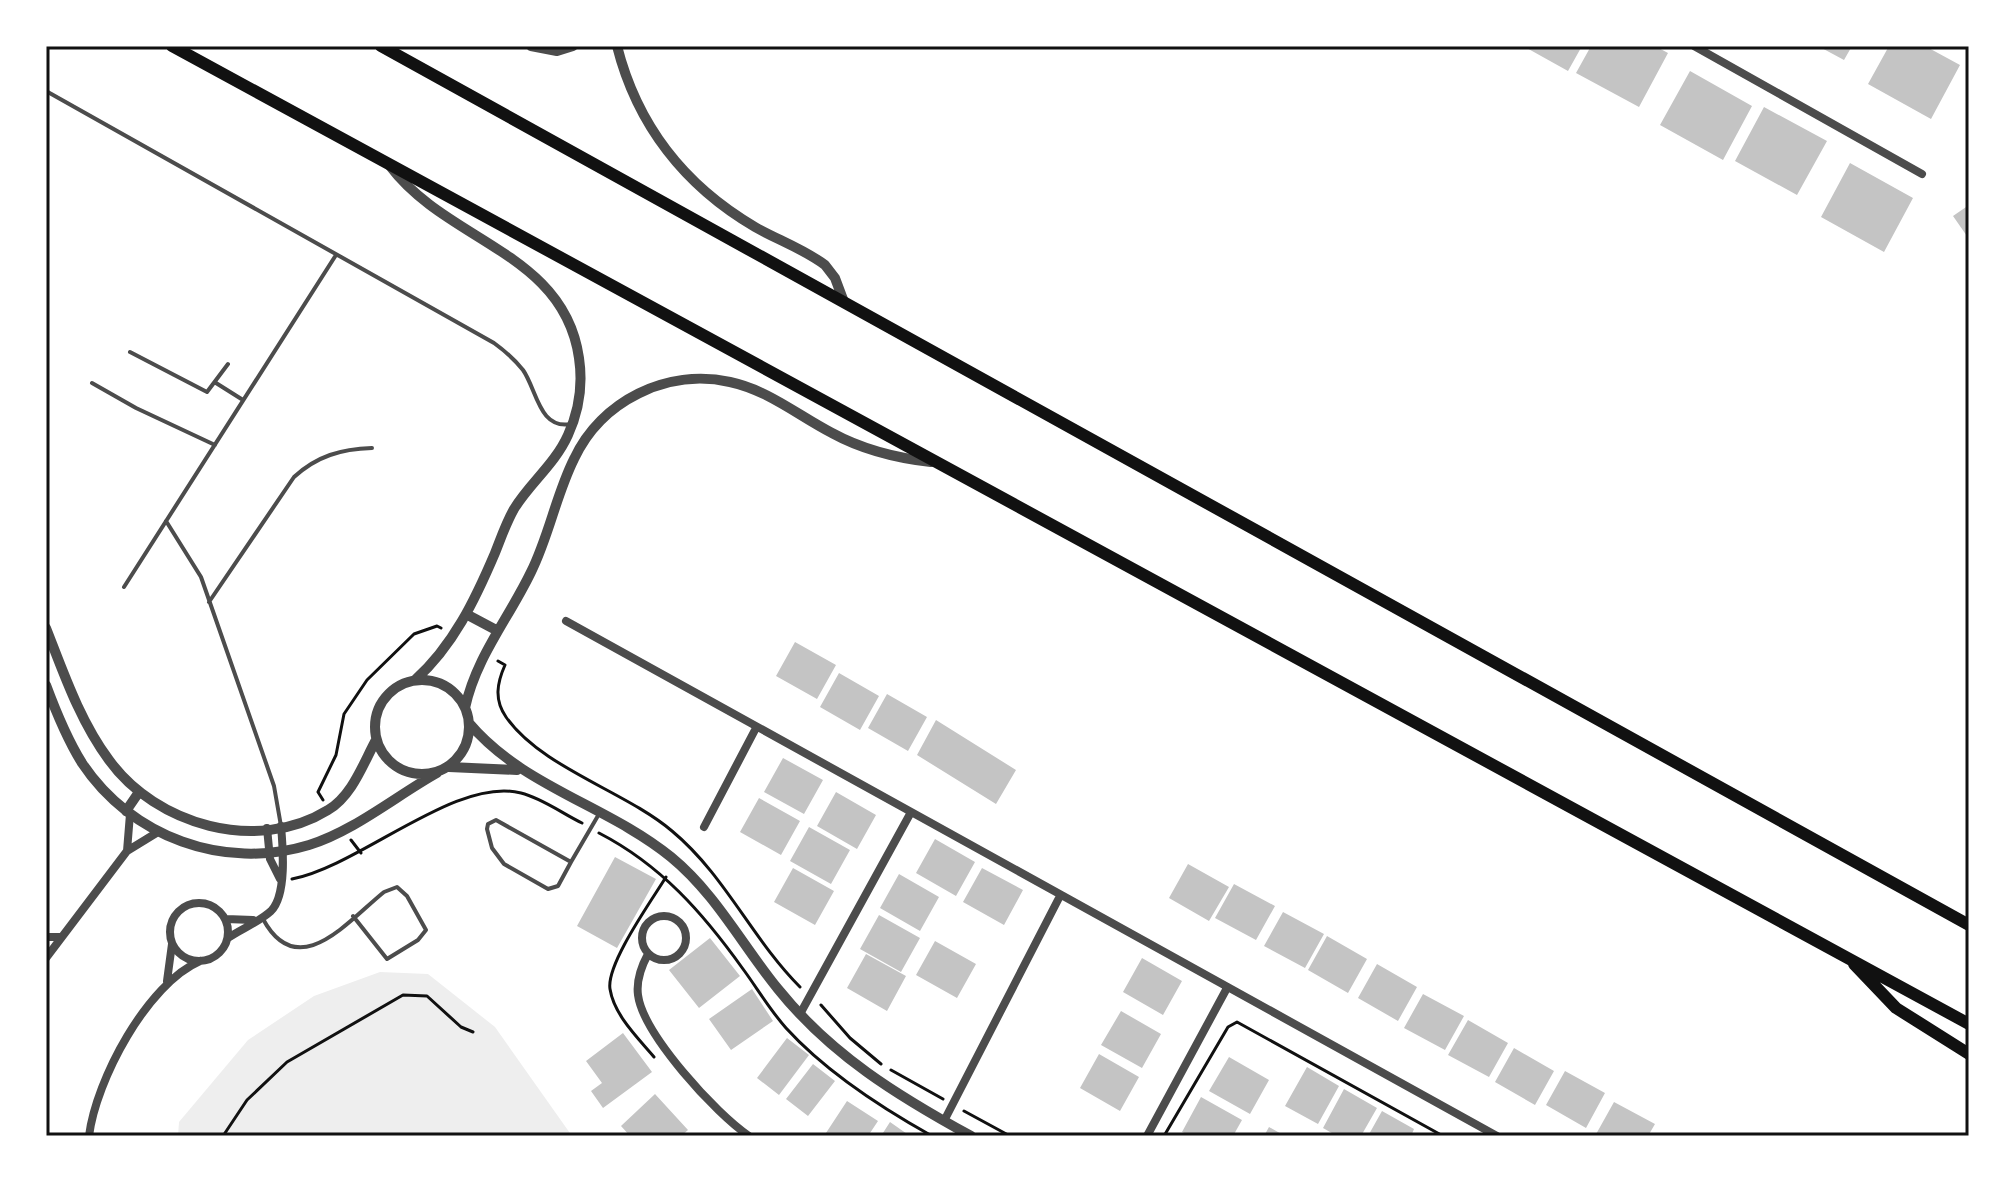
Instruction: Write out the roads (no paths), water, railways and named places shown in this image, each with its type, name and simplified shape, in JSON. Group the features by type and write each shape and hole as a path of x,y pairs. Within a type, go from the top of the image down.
{"main road":[{"path":"172,46 931,462 1969,1024"},
{"path":"381,46 1969,925"},
{"path":"1928,902 1969,914"},
{"path":"1849,958 1896,1008 1969,1054"}],"street":[{"path":"531,46 545,51 573,46"},
{"path":"617,46 641,109 677,165 731,212 825,265 835,278 844,302"},
{"path":"1694,46 1922,174"},
{"path":"389,165 426,205 524,264 555,296 569,322 578,350 580,394 573,423 560,450 514,509 454,635 415,680"},
{"path":"465,708 485,653 531,572 582,443 617,406 657,385 699,378 741,385 850,442 890,455 931,462"},
{"path":"466,614 498,631"},
{"path":"566,621 1497,1136"},
{"path":"46,628 88,729 111,763 139,792 168,812 202,824 237,830 267,828 330,810 356,780 376,740"},
{"path":"46,685 83,764 128,813 158,832 190,846 217,851 269,852 327,838 449,767 465,748 469,723 465,708 445,685 415,680 399,685 378,708 374,724 376,740 381,752 399,770 424,775 437,773"},
{"path":"469,723 492,749 519,770 653,844 696,881 800,1014 857,1067 971,1136"},
{"path":"704,827 756,728"},
{"path":"449,767 519,770"},
{"path":"127,851 128,813 139,792"},
{"path":"800,1014 910,814"},
{"path":"89,1136 99,1093 115,1059 167,982 200,961 218,954 228,938 260,918 277,902 283,851 281,826"},
{"path":"267,828 269,852 280,879"},
{"path":"46,958 127,851 158,832"},
{"path":"944,1121 1060,896"},
{"path":"167,982 172,944 170,928 183,907 207,903 226,919 260,918"},
{"path":"663,917 677,921 685,939 680,952 668,960 648,954 642,941 645,927 663,917"},
{"path":"226,919 228,938"},
{"path":"46,937 60,937"},
{"path":"172,944 187,958 200,961"},
{"path":"648,954 642,966 638,994 649,1022 698,1090 749,1136"},
{"path":"1147,1136 1227,988"}],"lane":[{"path":"46,91 494,343 523,371 546,417 558,425 573,423"},
{"path":"124,587 336,254"},
{"path":"130,352 201,391 211,390 228,364"},
{"path":"92,383 136,408 215,445"},
{"path":"216,383 243,400"},
{"path":"209,602 294,477 312,462 333,452 372,448"},
{"path":"166,521 194,562 276,792 281,826"},
{"path":"571,862 500,822 488,824 488,838 497,857 548,889 558,886 600,812"},
{"path":"260,918 279,942 302,949 317,945 353,916 384,892 397,887 407,896 426,930 418,940 387,959 353,916"}]}
